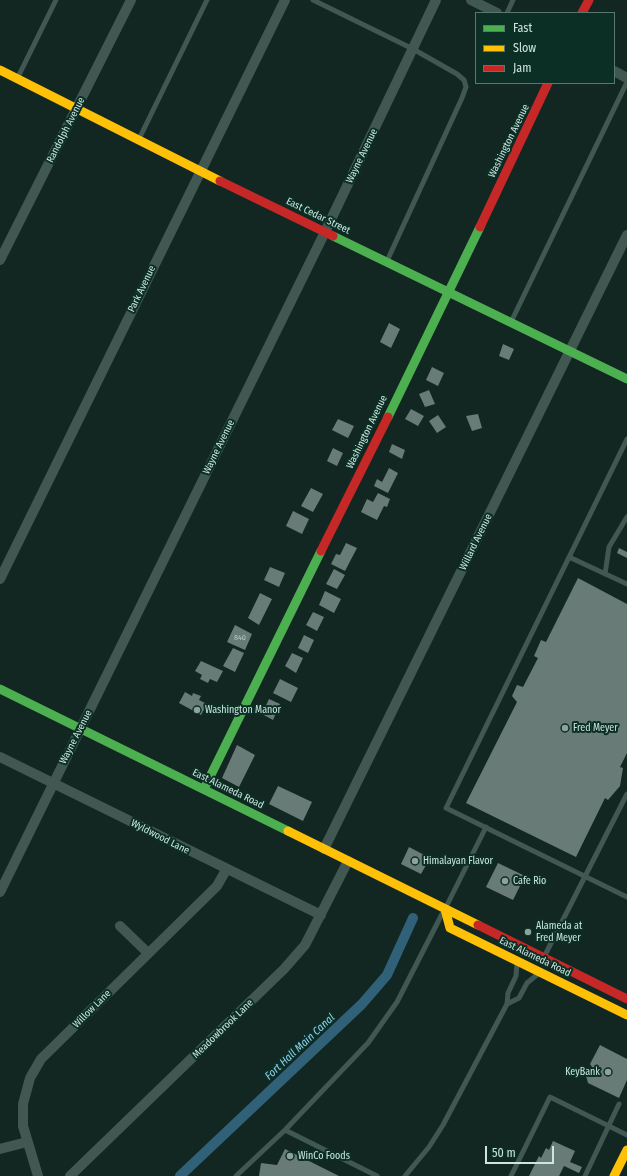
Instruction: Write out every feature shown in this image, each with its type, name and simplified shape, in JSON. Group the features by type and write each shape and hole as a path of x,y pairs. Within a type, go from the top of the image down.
{"street":[{"name":"Randolph Avenue","path":"0,260 131,0"},
{"name":"Park Avenue","path":"0,579 285,0"},
{"name":"Wayne Avenue","path":"0,892 325,232 436,0"},
{"path":"471,0 495,12"},
{"path":"583,12 589,0"},
{"name":"East Cedar Street","path":"0,70 76,109 140,139 200,171 627,379"},
{"path":"615,72 627,78"},
{"name":"Washington Avenue","path":"204,789 449,292 548,84"},
{"name":"Willard Avenue","path":"324,849 627,235"},
{"name":"East Alameda Road","path":"0,689 627,998"},
{"name":"Wyldwood Lane","path":"0,757 226,870 321,915"},
{"name":"Meadowbrook Lane","path":"70,1176 284,969 305,945 348,861"},
{"name":"Willow Lane","path":"38,1176 23,1126 23,1104 30,1078 41,1059 217,886 226,870"},
{"name":"East Alameda Road","path":"445,909 450,928 627,1015"},
{"path":"120,926 148,953"},
{"path":"0,1149 27,1142"},
{"path":"614,1176 627,1150"}],"lane":[{"path":"17,78 56,0"},
{"path":"140,139 207,0"},
{"path":"313,0 413,49 457,74 464,80 466,87 387,262"},
{"path":"507,12 513,0"},
{"path":"511,322 627,82"},
{"path":"627,439 446,808 627,897"},
{"path":"605,574 609,547 627,517"},
{"path":"569,557 627,584"},
{"path":"544,958 627,794"},
{"path":"236,1176 285,1130 368,1043 397,1002 486,828"},
{"path":"406,1175 429,1147 443,1125 507,1004 508,993 516,976 518,961"},
{"path":"507,1004 519,998 527,983 540,972"},
{"path":"511,1176 550,1097 627,1136"},
{"path":"585,1176 619,1104"},
{"path":"285,1130 377,1176"}],"building":[{"path":"389,323 400,329 391,348 380,342"},
{"path":"503,344 514,349 509,360 499,356"},
{"path":"432,367 444,373 438,386 426,380"},
{"path":"429,390 435,404 425,407 419,394"},
{"path":"411,409 424,416 418,426 405,419"},
{"path":"478,414 482,428 472,431 466,416"},
{"path":"438,415 446,427 437,433 429,421"},
{"path":"338,419 354,426 348,438 332,430"},
{"path":"392,444 405,450 402,459 389,452"},
{"path":"333,448 343,453 337,466 327,461"},
{"path":"389,468 398,473 388,493 374,486 377,479 382,482"},
{"path":"311,488 323,494 313,512 301,506"},
{"path":"378,493 390,499 387,507 384,506 377,520 361,512 367,499 373,502"},
{"path":"293,511 309,519 302,534 286,526"},
{"path":"346,543 357,548 345,571 331,564 336,554 340,555"},
{"path":"619,548 627,552 627,558 617,553"},
{"path":"270,567 285,573 279,587 264,580"},
{"path":"334,569 345,575 337,589 326,584"},
{"name":"Fred Meyer","path":"578,578 627,604 627,753 620,767 623,768 620,786 608,800 605,798 576,857 466,803 517,702 512,696 517,685 523,687 538,658 534,656 541,640 546,642"},
{"path":"325,591 341,599 334,613 319,605"},
{"path":"260,593 272,599 259,625 248,618"},
{"path":"313,612 324,617 317,631 306,625"},
{"path":"235,625 252,634 245,650 227,642"},
{"path":"304,635 314,640 308,653 298,648"},
{"path":"233,648 244,653 235,672 223,666"},
{"path":"292,653 303,658 296,673 285,666"},
{"name":"Washington Manor","path":"201,661 223,671 217,682 210,679 208,683 200,679 202,675 195,671"},
{"path":"280,679 298,688 291,702 273,693"},
{"name":"Washington Manor","path":"185,692 192,696 193,693 201,696 199,700 207,704 201,715 179,703"},
{"path":"269,699 280,704 273,720 262,714"},
{"path":"237,745 255,755 239,787 222,778"},
{"path":"278,786 312,802 303,821 269,804"},
{"name":"Himalayan Flavor","path":"409,847 430,858 421,874 401,864"},
{"name":"Cafe Rio","path":"498,863 525,876 513,900 486,887"},
{"name":"KeyBank","path":"600,1045 627,1059 627,1080 619,1098 588,1083 586,1076 592,1067 590,1064"},
{"path":"553,1141 575,1151 570,1162 582,1167 579,1173 564,1166 559,1176 529,1176 539,1156 541,1158 546,1148 549,1150"},
{"name":"WinCo Foods","path":"285,1149 339,1176 259,1176 261,1163 277,1165"}],"waterway":[{"name":"Fort Hall Main Canal","path":"180,1176 362,1004 387,975 413,918"}],"traffic: fast":[{"path":"388,417 480,227"},
{"path":"333,236 627,379"},
{"path":"204,789 321,551"},
{"path":"0,689 288,831"}],"traffic: slow":[{"path":"0,70 220,181"},
{"path":"288,831 478,925"},
{"path":"445,909 450,928 627,1015"},
{"path":"614,1176 627,1150"}],"traffic: jam":[{"path":"583,12 589,0"},
{"path":"480,227 548,84"},
{"path":"220,181 333,236"},
{"path":"321,551 388,417"},
{"path":"478,925 627,999"}],"place":[{"name":"Washington Manor","path":"197,710"},
{"name":"Fred Meyer","path":"565,728"},
{"name":"Himalayan Flavor","path":"415,861"},
{"name":"Cafe Rio","path":"505,881"},
{"name":"Alameda at Fred Meyer","path":"528,932"},
{"name":"KeyBank","path":"608,1072"},
{"name":"WinCo Foods","path":"290,1156"}]}
